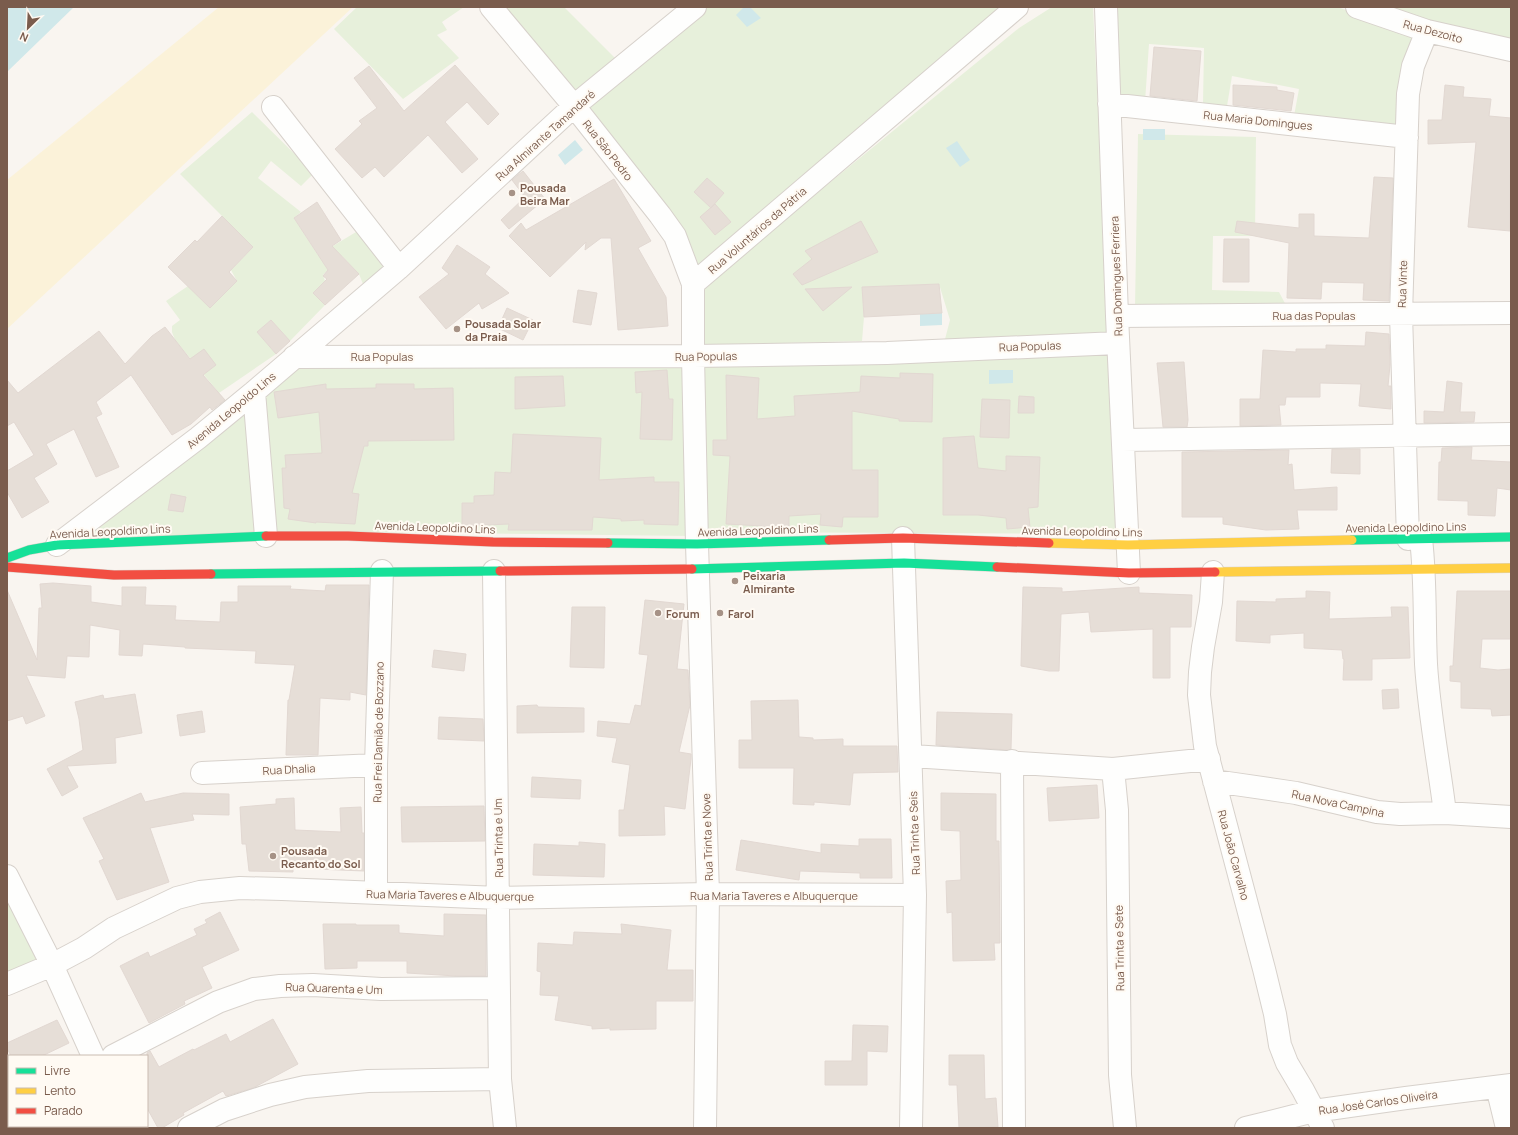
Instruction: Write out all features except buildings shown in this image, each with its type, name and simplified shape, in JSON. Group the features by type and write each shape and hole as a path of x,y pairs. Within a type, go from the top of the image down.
{"main road":[{"name":"Avenida Leopoldino Lins","path":"7,558 29,550 57,545 212,542 266,536 348,536 493,542 697,544 903,538 1128,545 1511,537"},
{"path":"7,567 114,575 212,570 272,574 382,571 698,569 904,562 1129,573 1511,568"}],"street":[{"name":"Rua São Pedro","path":"491,7 574,106 660,215 675,236 693,284"},
{"name":"Rua Almirante Tamandaré","path":"399,268 574,106 696,7"},
{"name":"Rua Voluntários da Pátria","path":"693,284 1017,7"},
{"name":"Rua Domingues Ferriera","path":"1106,7 1108,104 1129,573"},
{"name":"Rua Dezoito","path":"1357,7 1427,32 1511,50"},
{"name":"Rua Vinte","path":"1427,32 1413,66 1408,94 1401,314 1405,435 1415,539 1424,569 1426,664 1431,716 1446,813"},
{"name":"Rua Maria Domingues","path":"1108,104 1407,137"},
{"path":"273,106 399,268"},
{"name":"Avenida Leopoldo Lins","path":"57,545 198,438 399,268"},
{"path":"693,284 697,544"},
{"name":"Rua das Populas","path":"1117,316 1511,313"},
{"name":"Rua Populas","path":"294,357 693,356 886,353 1118,343"},
{"path":"254,392 266,536"},
{"path":"1123,440 1511,434"},
{"name":"Rua Trinta e Seis","path":"903,538 912,756 915,895 911,1128"},
{"name":"Rua Trinta e Nove","path":"697,544 708,894 705,1128"},
{"name":"Rua Frei Damião de Bozzano","path":"376,893 376,765 382,571"},
{"name":"Rua Trinta e Um","path":"494,571 499,898 498,988 500,1079 505,1128"},
{"name":"Rua João Carvalho","path":"1213,572 1211,602 1203,647 1199,695 1205,746 1264,969 1275,1014 1280,1044 1287,1063 1319,1120"},
{"path":"912,756 1113,768 1209,759"},
{"path":"1012,761 1014,1128"},
{"name":"Rua Dhalia","path":"202,773 376,765"},
{"name":"Rua Trinta e Sete","path":"1113,768 1117,810 1120,1075 1125,1128"},
{"name":"Rua Nova Campina","path":"1214,780 1296,793 1377,812 1400,814 1446,813 1511,817"},
{"path":"7,876 52,964 93,1055"},
{"name":"Rua Maria Taveres e Albuquerque","path":"7,984 84,948 114,928 177,898 200,892 240,888 499,898 708,894 915,895"},
{"name":"Rua Quarenta e Um","path":"115,1055 218,1002 254,989 280,986 313,985 388,989 498,988"},
{"path":"189,1128 224,1110 270,1095 305,1087 368,1081 500,1079"},
{"path":"1504,1086 1507,1128"},
{"name":"Rua José Carlos Oliveira","path":"1246,1128 1319,1120 1406,1098 1504,1086"}],"green space":[{"path":"357,7 464,7 442,22 447,30 437,35 459,58 403,99 334,29"},
{"path":"504,7 564,7 616,59 575,91"},
{"path":"704,7 1004,7 695,276 582,108"},
{"path":"1052,7 1093,7 1109,334 944,343 950,320 939,284 862,287 864,317 862,341 705,345 702,287 1019,28"},
{"path":"1111,7 1337,7 1421,35 1403,131 1294,116 1299,89 1232,76 1227,106 1203,103 1204,48 1149,44 1145,102 1114,99"},
{"path":"1376,7 1511,7 1511,43"},
{"path":"252,112 314,173 301,186 271,161 258,178 301,212 294,218 318,255 361,229 392,265 363,284 359,274 342,256 323,275 325,281 313,293 325,305 290,341 271,320 257,332 276,354 219,393 175,340 172,332 172,326 180,320 166,301 188,286 210,308 237,281 231,270 253,247 180,174"},
{"path":"1138,134 1256,137 1255,236 1213,236 1212,290 1279,292 1289,311 1135,307"},
{"path":"1109,352 1119,534 707,532 700,366"},
{"path":"297,362 685,362 690,536 272,531 261,395"},
{"path":"247,410 255,536 80,539"},
{"path":"7,890 41,960 7,972"}],"sand":[{"path":"219,7 353,7 7,329 7,180"}],"water":[{"path":"7,7 74,7 7,72"},
{"path":"744,7 750,7 761,18 747,27 736,15"},
{"path":"1143,129 1165,129 1165,140 1143,140"},
{"path":"575,140 583,150 565,165 558,155"},
{"path":"957,141 970,160 960,167 946,148"},
{"path":"942,313 942,325 920,326 920,314"},
{"path":"989,370 1013,370 1013,383 989,384"}],"traffic: fast":[{"path":"7,558 29,550 57,545 266,536"},
{"path":"1352,540 1511,537"},
{"path":"608,543 697,544 829,540"},
{"path":"692,569 904,563 997,567"},
{"path":"211,574 500,571"}],"traffic: slow":[{"path":"1049,543 1128,545 1352,540"},
{"path":"1215,572 1511,568"}],"traffic: jam":[{"path":"266,536 348,536 493,542 608,543"},
{"path":"829,540 903,538 1049,543"},
{"path":"7,567 114,575 211,574"},
{"path":"997,567 1129,573 1215,572"},
{"path":"500,571 692,569"}],"place":[{"name":"Pousada Beira Mar","path":"512,193"},
{"name":"Pousada Solar da Praia","path":"457,329"},
{"name":"Peixaria Almirante","path":"735,581"},
{"name":"Forum","path":"658,613"},
{"name":"Farol","path":"720,613"},
{"name":"Pousada Recanto do Sol","path":"273,856"}]}
